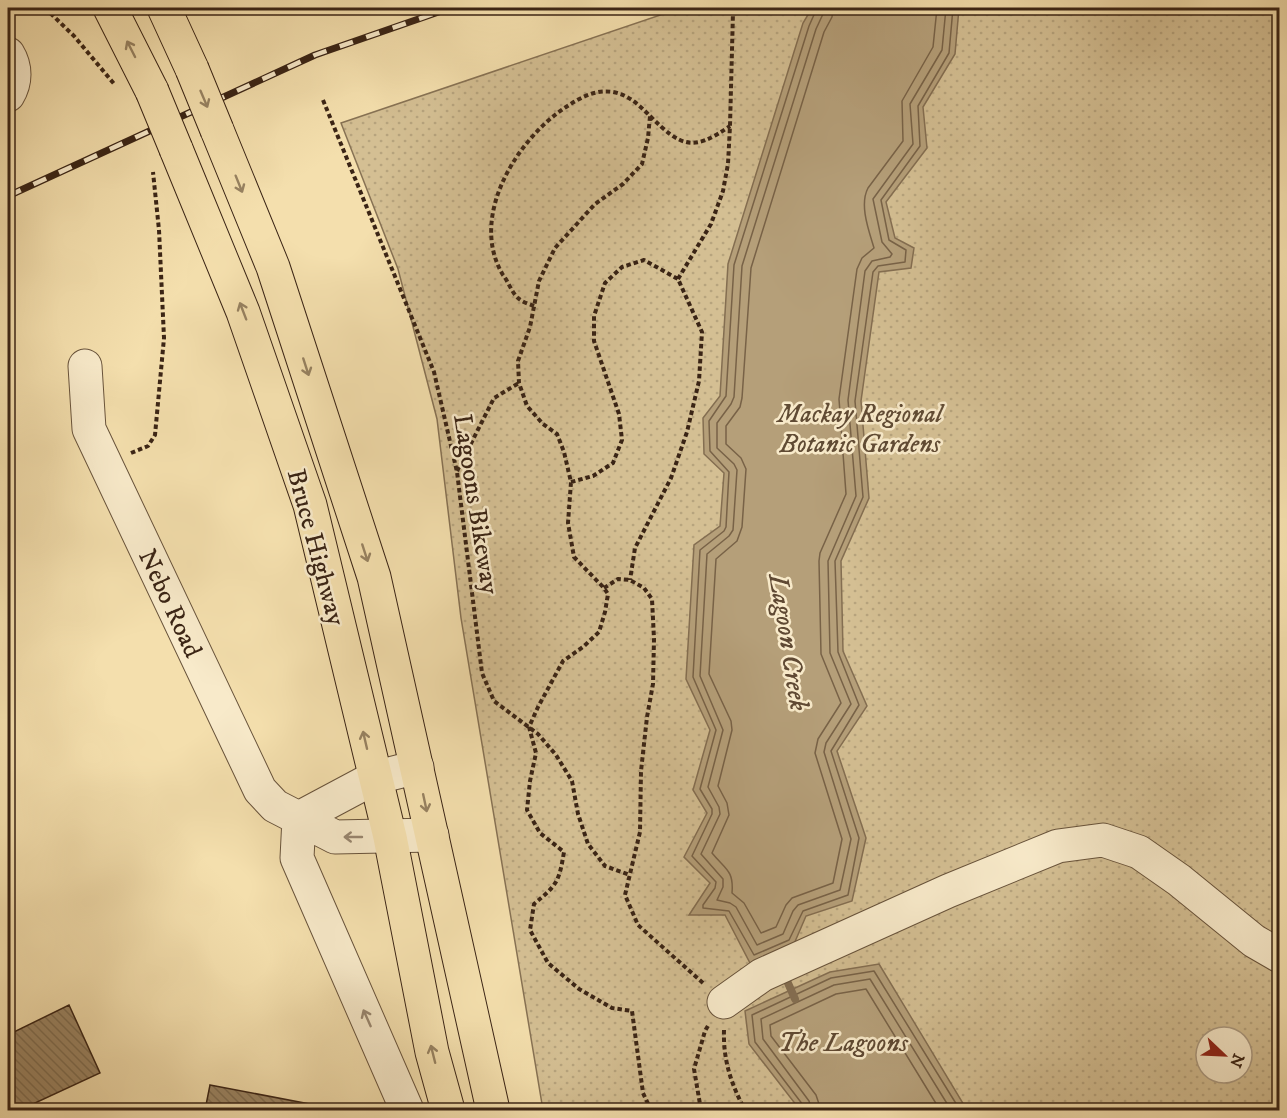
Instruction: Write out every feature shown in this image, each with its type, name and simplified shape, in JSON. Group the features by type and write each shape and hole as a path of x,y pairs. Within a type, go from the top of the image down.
{"highway":[{"name":"Bruce Highway","path":"110,8 152,91 164,157 243,312 310,505 390,837 432,1052 448,1110"},
{"name":"Bruce Highway","path":"164,8 192,69 273,267 374,578 493,1110"}],"street":[{"path":"8,54 13,62 14,84 8,94"},
{"name":"Nebo Road","path":"85,366 89,429 260,790 275,806 334,837 432,835"},
{"path":"407,1110 297,858 299,818 374,778 417,767"},
{"path":"724,1002 762,975 948,891 1058,846 1103,840 1139,852 1179,880 1254,941 1280,956"}],"path":[{"path":"45,8 74,36 119,90"},
{"path":"678,279 711,224 723,191 728,164 733,12 735,8"},
{"path":"534,306 518,298 495,261 491,224 502,181 523,146 553,116 585,94 611,91 630,98 670,136 696,144 714,137 730,126"},
{"name":"Lagoons Bikeway","path":"323,100 434,372 457,472 482,673 494,701 538,734 556,755 572,781 578,814 588,844 605,866 630,875"},
{"path":"650,116 642,164 623,184 595,204 555,248 539,281 530,327 518,361 519,383 527,406 543,424 556,434 564,452 571,482 568,523 574,557 608,594 598,632 583,647 563,661 529,727 536,753 527,810 540,833 564,852 555,886 534,904 530,930 548,963 579,989 612,1008 632,1011 643,1093 651,1110"},
{"path":"113,480 128,473 126,462 129,454 148,446 155,435 164,338 159,230 164,157"},
{"path":"571,482 593,476 613,463 622,440 619,414 594,341 594,316 605,283 622,267 644,260 678,279 702,332 699,381 687,432 671,478 635,548 630,580"},
{"path":"457,472 494,398 519,383"},
{"path":"604,588 618,579 630,580 644,588 652,599 653,684 641,771 640,832 625,895 638,925 724,1002 725,1062 733,1087 745,1110"},
{"path":"701,1110 694,1069 705,1031 724,1002"}],"green space":[{"name":"Mackay Regional Botanic Gardens","path":"681,8 1279,8 1279,1110 543,1110 461,618 437,419 398,269 341,123"}],"water":[{"path":"812,8 959,8 955,54 923,107 927,148 886,202 895,238 914,248 911,268 879,272 861,401 869,498 841,561 843,651 867,706 837,751 866,838 852,901 806,916 794,944 750,963 725,915 689,915 710,883 684,857 707,813 693,790 710,730 686,679 694,545 720,526 724,473 704,454 703,418 720,396 728,264 803,23"},
{"name":"The Lagoons","path":"879,964 967,1110 800,1110 749,1044 745,1011 830,972"}],"building":[{"path":"69,1005 100,1073 20,1110 8,1110 8,1024 12,1033"},
{"path":"210,1085 331,1108 330,1110 205,1110"}],"waterway":[{"name":"Lagoon Creek","path":"784,974 795,999"}],"railway":[{"path":"8,196 315,55 450,8"}]}
